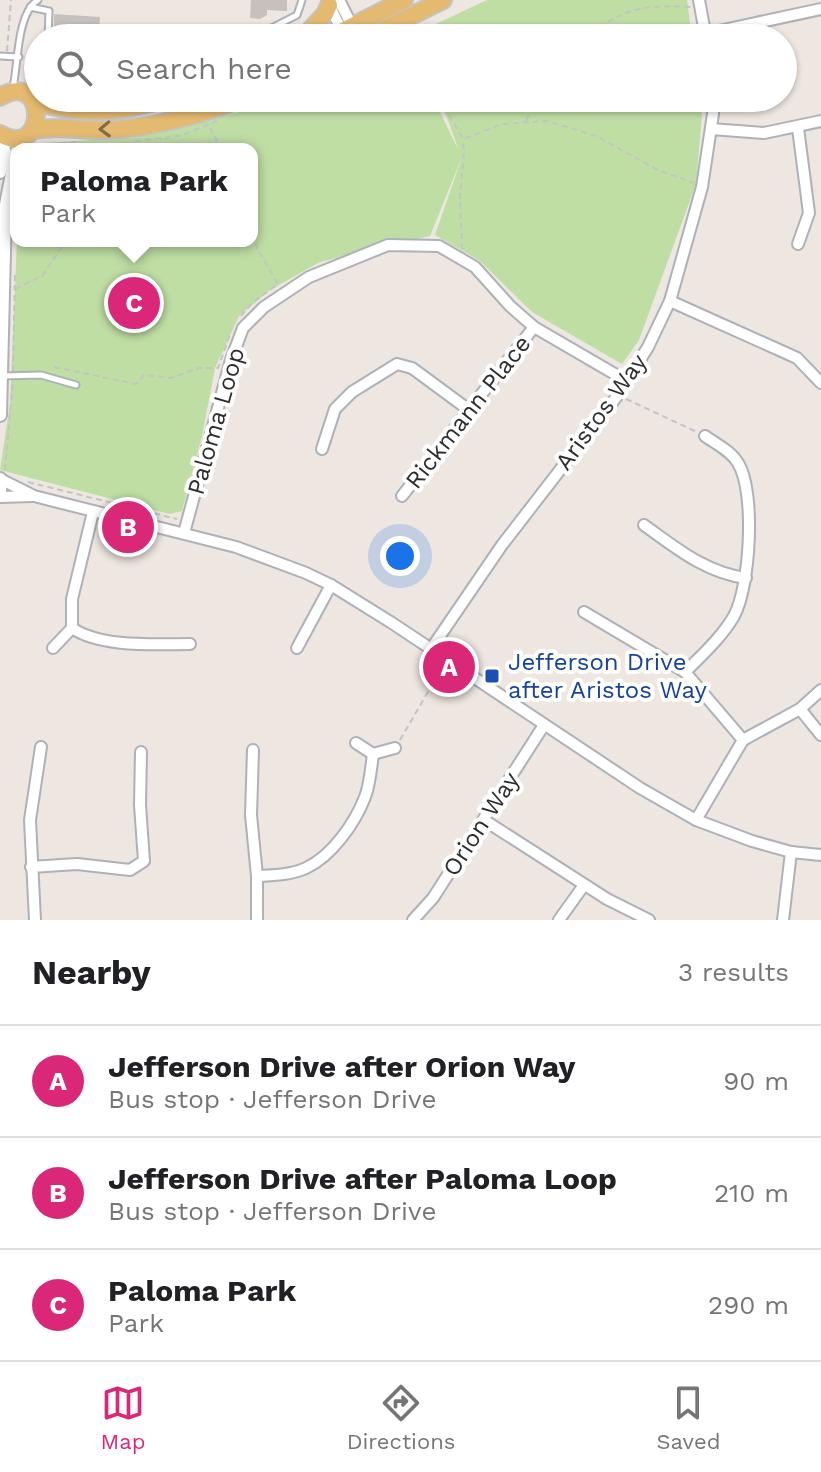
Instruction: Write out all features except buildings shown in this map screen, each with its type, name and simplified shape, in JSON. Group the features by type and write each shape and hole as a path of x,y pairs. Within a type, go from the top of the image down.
{"main road":[{"path":"364,24 404,0"},
{"path":"395,24 443,0"},
{"path":"316,24 332,2"},
{"path":"24,143 38,116 34,112"},
{"path":"25,143 55,126 106,130 199,112"},
{"path":"0,134 21,143"}],"street":[{"path":"332,2 341,24"},
{"path":"699,4 703,24"},
{"path":"757,24 821,9"},
{"name":"Aristos Way","path":"431,649 502,545 618,395 648,347 670,301 702,187 712,112"},
{"path":"711,129 764,133 821,121"},
{"path":"798,128 814,216 798,244"},
{"path":"0,134 5,154 0,172"},
{"path":"0,190 5,210"},
{"path":"0,415 1,282 5,210 10,192"},
{"name":"Paloma Loop","path":"184,533 231,360 243,328 264,307 309,277 388,245 439,246 475,267 534,327 625,380"},
{"path":"670,301 797,358 821,383"},
{"name":"Rickmann Place","path":"402,496 534,327"},
{"path":"322,449 335,409 352,392 397,364 412,368 469,410"},
{"path":"812,372 821,364"},
{"path":"685,672 734,617 746,578 748,516 744,476 731,454 705,436"},
{"path":"0,491 0,479 34,496 184,533 269,558 331,585 640,788 696,820 791,852 821,855"},
{"path":"0,497 34,496"},
{"path":"53,648 72,628 72,599 93,512"},
{"path":"644,525 703,566 746,578"},
{"path":"297,648 331,585"},
{"path":"584,612 685,672 743,740"},
{"path":"72,628 81,633 129,643 190,644"},
{"path":"696,820 743,740 800,709 821,690"},
{"path":"800,709 821,735"},
{"name":"Orion Way","path":"413,920 433,898 544,725"},
{"path":"356,743 373,754 395,748"},
{"path":"35,920 30,820 41,747"},
{"path":"253,750 251,815 257,876 257,920"},
{"path":"31,867 77,864 130,870 144,861 140,805 141,752"},
{"path":"257,876 284,874 308,867 335,845 357,814 366,794 373,754"},
{"path":"484,820 584,885 649,920"},
{"path":"783,920 791,852"},
{"path":"559,920 584,885"}],"lane":[{"path":"18,96 21,24 30,7 38,0"},
{"path":"279,24 297,15 302,0"},
{"path":"30,7 49,11 49,24"},
{"path":"3,56 19,57"},
{"path":"2,376 41,375 76,385"}],"path":[{"path":"3,56 11,0"},
{"path":"604,24 618,15 657,4 699,4"},
{"path":"447,112 463,139 461,259"},
{"path":"525,122 530,112"},
{"path":"463,139 485,129 547,121 596,136 658,170 702,187"},
{"path":"209,126 216,143"},
{"path":"14,290 42,276 62,247"},
{"path":"240,316 278,284 257,247"},
{"path":"54,367 136,384 144,375 171,378 199,368 218,368 233,328"},
{"path":"618,395 705,436"},
{"path":"26,481 168,518 177,519 183,515"},
{"path":"395,748 447,660"}],"green space":[{"path":"487,0 687,0 690,24 436,24"},
{"path":"239,112 440,112 459,151 445,112 702,112 702,115 696,184 639,340 622,364 532,312 480,261 435,235 462,157 430,236 320,262 270,290 239,316 215,368 202,436 182,511 170,514 0,470 10,404 17,247 258,247 258,143 42,143 110,139"}],"place":[{"name":"Paloma Park","path":"134,303"},
{"name":"Jefferson Drive after Paloma Loop","path":"128,527"},
{"name":"Jefferson Drive after Orion Way","path":"449,667"},
{"name":"Jefferson Drive after Aristos Way","path":"492,676"}]}
